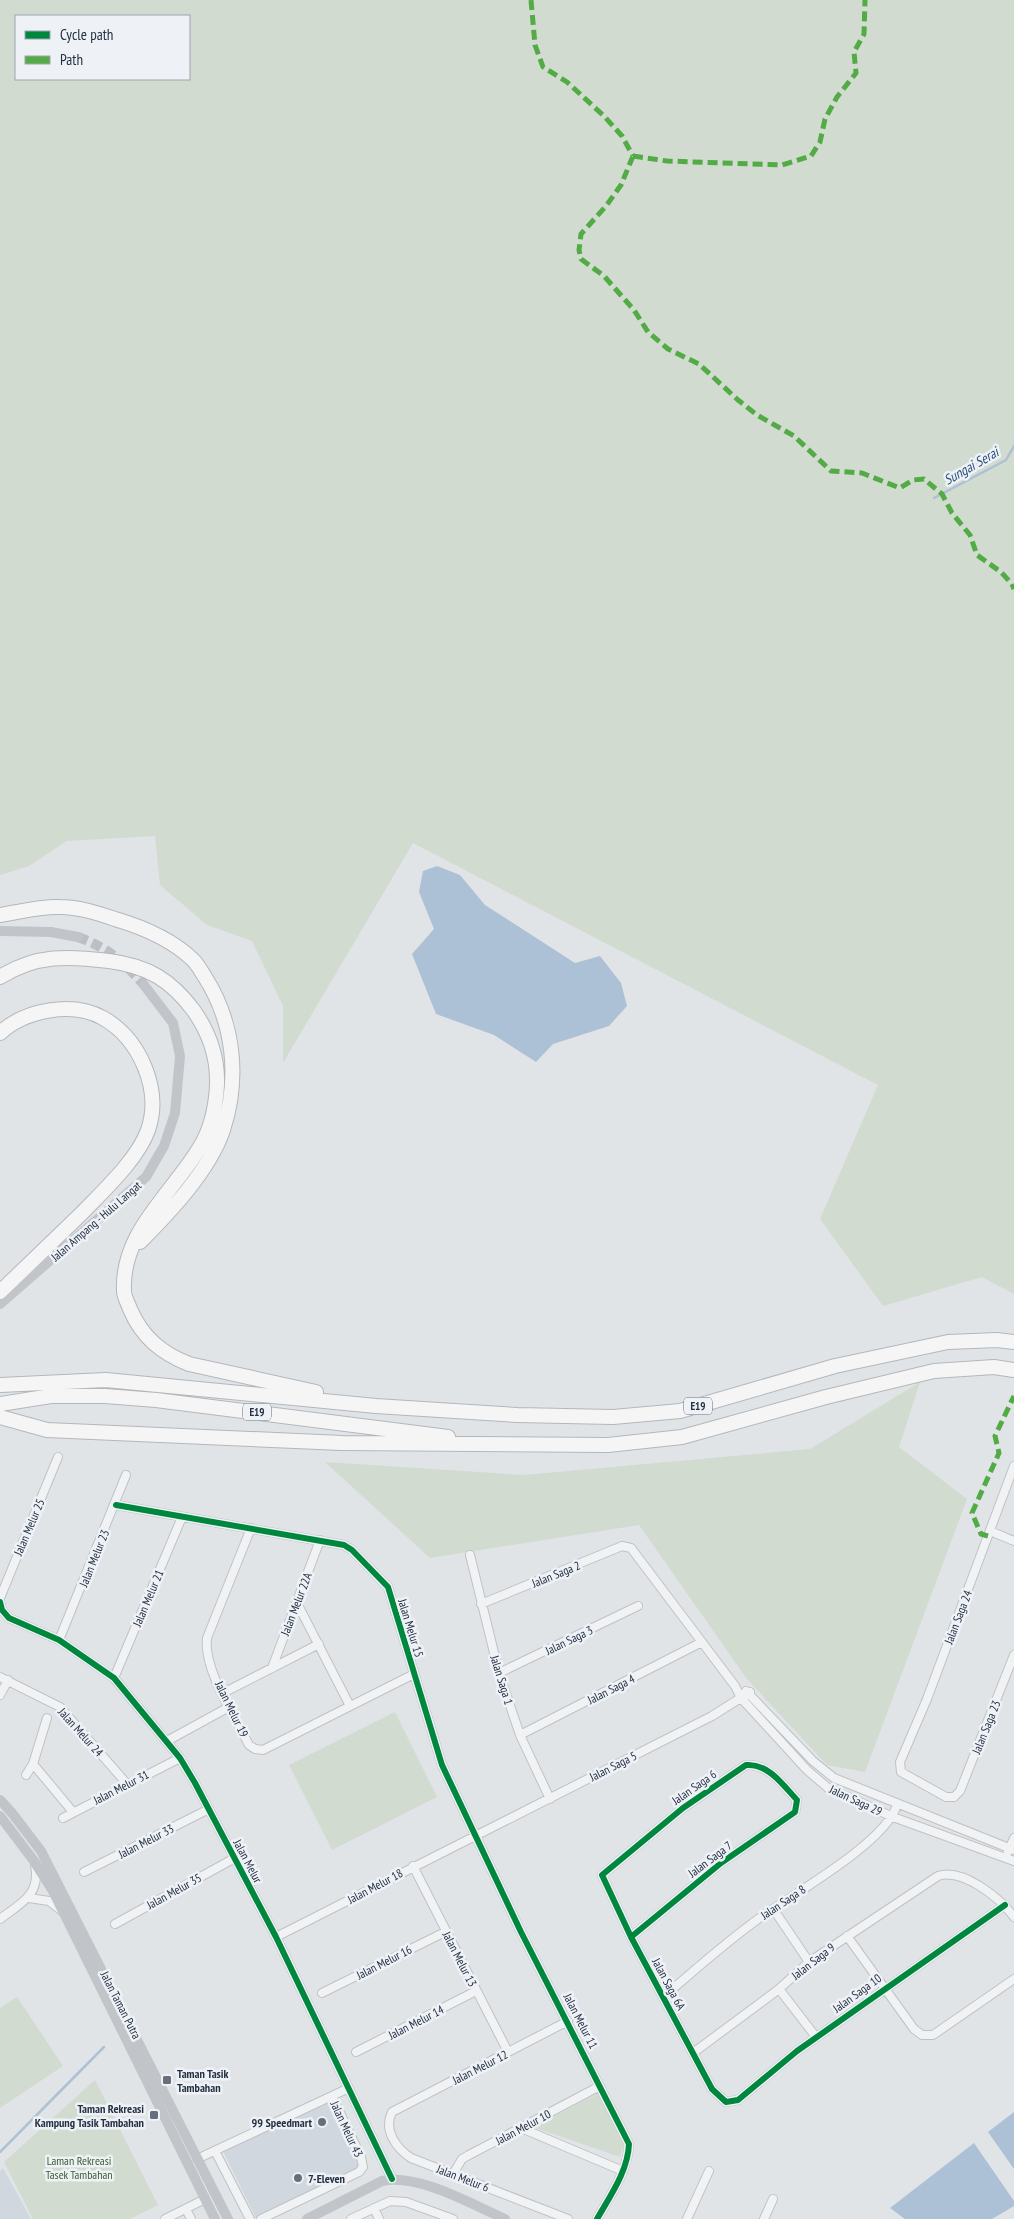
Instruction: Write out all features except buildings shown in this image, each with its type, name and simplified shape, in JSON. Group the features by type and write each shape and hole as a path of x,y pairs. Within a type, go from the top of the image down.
{"highway":[{"path":"0,915 60,906 88,910 130,923 162,937 193,959 223,1011 231,1042 232,1091 222,1131 200,1173 161,1221 130,1253"},
{"path":"0,977 17,966 53,957 125,963 155,973 183,996 208,1031 218,1067 216,1104 201,1145 151,1211 130,1253 124,1293 133,1316 143,1333 152,1343 176,1359 376,1406"},
{"path":"0,1033 9,1024 46,1011 85,1012 103,1018 123,1034 143,1062 150,1080 152,1105 148,1130 120,1172 0,1292"},
{"name":"E19","path":"0,1385 106,1380 376,1406 517,1415 604,1417 680,1411 835,1366 948,1342 997,1340 1014,1342"},
{"name":"E19","path":"0,1404 51,1396 114,1396 513,1445 608,1445 682,1437 826,1396 934,1371 994,1367 1014,1370"},
{"path":"0,1417 47,1430 342,1443 513,1445"}],"street":[{"path":"0,931 51,932 78,937"},
{"name":"Jalan Ampang - Hulu Langat","path":"0,1304 146,1177 164,1146 175,1113 180,1056 173,1023 144,985"},
{"name":"Jalan Melur 25","path":"0,1598 58,1457"},
{"name":"Jalan Saga 24","path":"954,1797 946,1797 901,1772 900,1768 1014,1468"},
{"name":"Jalan Melur 23","path":"60,1640 116,1505 126,1475"},
{"name":"Jalan Melur 15","path":"116,1505 320,1540 352,1550 388,1588 442,1765 474,1836"},
{"name":"Jalan Melur 21","path":"114,1678 182,1517"},
{"name":"Jalan Melur 19","path":"251,1528 207,1638 206,1650 223,1694 249,1745 255,1749 263,1750 414,1674"},
{"path":"990,1531 1014,1541"},
{"name":"Jalan Melur 22A","path":"272,1668 320,1540"},
{"name":"Jalan Saga 2","path":"481,1604 622,1546 631,1548"},
{"name":"Jalan Saga 29","path":"631,1548 735,1686 741,1698 807,1770 828,1788 893,1817 1010,1859"},
{"name":"Jalan Saga 1","path":"470,1555 499,1673 520,1735 550,1799"},
{"name":"Jalan Melur","path":"0,1602 2,1610 9,1618 60,1640 114,1678 168,1741 180,1758 276,1937 392,2179"},
{"path":"296,1603 350,1706"},
{"name":"Jalan Saga 3","path":"499,1673 638,1606"},
{"name":"Jalan Saga 4","path":"520,1735 702,1642"},
{"path":"223,1694 319,1644"},
{"name":"Jalan Saga 23","path":"954,1797 960,1791 1014,1655"},
{"path":"0,1695 4,1678"},
{"name":"Jalan Melur 24","path":"4,1678 60,1707 128,1784"},
{"name":"Jalan Saga 29","path":"735,1686 750,1692 813,1761 834,1778 897,1805 1011,1849"},
{"name":"Jalan Saga 5","path":"474,1836 712,1716 750,1692"},
{"path":"168,1741 229,1707"},
{"path":"26,1775 33,1764 47,1718"},
{"name":"Jalan Melur 31","path":"63,1818 180,1758"},
{"path":"33,1764 73,1812"},
{"name":"Jalan Saga 6","path":"605,1871 683,1808 746,1765 755,1764 764,1768 797,1800"},
{"name":"Jalan Taman Putra","path":"0,1800 41,1851 228,2219"},
{"name":"Jalan Saga 7","path":"631,1936 721,1863 795,1812 797,1800"},
{"name":"Jalan Saga 8","path":"663,1997 761,1916 774,1910 868,1842 893,1817 897,1805"},
{"name":"Jalan Melur 33","path":"84,1872 209,1809"},
{"name":"Jalan Taman Putra","path":"0,1816 34,1860 62,1911 215,2219"},
{"name":"Jalan Melur 18","path":"276,1937 474,1836"},
{"name":"Jalan Melur 11","path":"474,1836 629,2144 629,2154 623,2171 597,2219"},
{"path":"1010,1859 1014,1838"},
{"name":"Jalan Melur 35","path":"115,1924 233,1858"},
{"path":"0,1919 29,1898 36,1879 34,1860"},
{"name":"Jalan Melur 13","path":"413,1866 445,1932 508,2052"},
{"name":"Jalan Saga 6A","path":"605,1871 602,1876 604,1882 631,1936 712,2089 726,2102"},
{"name":"Jalan Saga 9","path":"693,2053 779,1989 809,1962 938,1876 953,1874 990,1892 1005,1905"},
{"path":"29,1898 49,1902 62,1911"},
{"path":"1005,1905 1014,1917"},
{"name":"Jalan Saga 10","path":"726,2102 738,2100 816,2037 883,1988 1005,1905"},
{"path":"774,1910 809,1962"},
{"name":"Jalan Melur 16","path":"322,1993 445,1932"},
{"path":"847,1936 914,2029 922,2035 933,2035 1014,1978"},
{"path":"779,1989 816,2037"},
{"name":"Jalan Melur 14","path":"356,2052 476,1992"},
{"name":"Jalan Melur 12","path":"392,2112 568,2021"},
{"path":"130,2048 140,2043"},
{"name":"Jalan Melur 10","path":"453,2174 462,2159 600,2086"},
{"name":"Jalan Melur 43","path":"197,2160 349,2088"},
{"name":"Jalan Melur 43","path":"262,2219 359,2172 364,2167 332,2096"},
{"name":"Jalan Melur 6","path":"392,2112 388,2120 389,2130 401,2151 411,2158 568,2219"},
{"path":"521,2128 623,2171"},
{"path":"215,2151 250,2219"},
{"path":"688,2219 709,2171"},
{"path":"311,2218 382,2181 392,2179 411,2181 435,2189 505,2219"},
{"path":"165,2219 205,2199"},
{"path":"764,2219 773,2199"},
{"path":"351,2219 390,2202 406,2202 453,2219"},
{"path":"374,2208 379,2219"},
{"path":"186,2209 191,2219"}],"shaded area":[{"path":"330,2101 358,2157 360,2167 256,2218 223,2151"},
{"path":"3,2168 31,2219 0,2219 0,2171"}],"green space":[{"path":"0,0 1014,0 1014,1294 982,1277 883,1306 820,1219 878,1085 413,843 283,1063 283,1006 252,941 207,925 160,885 155,836 67,841 29,866 0,875"},
{"path":"920,1382 899,1447 967,1499 865,1772 827,1765 747,1679 639,1525 430,1558 325,1462 524,1475 810,1449"},
{"path":"395,1712 437,1797 332,1850 289,1765"},
{"path":"17,1997 63,2066 0,2108 0,2008"},
{"name":"Laman Rekreasi Tasek Tambahan","path":"95,2080 158,2205 130,2219 33,2219 4,2162"},
{"path":"599,2093 624,2144 620,2157 533,2127"}],"water":[{"path":"437,866 460,875 485,905 575,963 600,956 621,983 627,1006 609,1026 553,1044 536,1062 494,1035 436,1014 412,954 434,929 419,892 423,871"},
{"path":"1014,2112 1014,2169 988,2132"},
{"path":"974,2143 1014,2201 1014,2206 992,2219 905,2219 890,2208"}],"waterway":[{"name":"Sungai Serai","path":"934,498 1006,460 1014,446"},
{"path":"0,2152 104,2047"}],"tunnel":[{"path":"78,937 114,956 144,985"}],"marked path":[{"path":"531,0 535,45 543,67 567,82 604,116 622,136 633,156"},
{"path":"633,156 667,161 782,165 811,156 820,142 825,119 837,97 856,73 854,52 864,34 865,0"},
{"path":"633,156 621,185 606,206 581,234 579,250 581,259 604,276 634,310 648,332 668,349 699,364 757,415 794,436 831,471 862,473 900,488 913,480 924,479 942,494 952,513 970,535 977,555 1001,572 1014,589"},
{"path":"988,1536 981,1534 972,1513 999,1453 995,1436 1014,1396"}],"cycle path":[{"path":"116,1505 344,1545 352,1550 388,1587 442,1765 521,1932 629,2144 622,2174 597,2219"},
{"path":"0,1602 2,1610 9,1618 59,1640 114,1678 180,1758 276,1937 392,2179"},
{"path":"631,1937 721,1863 795,1812 797,1800 781,1782 768,1771 754,1765 746,1765 683,1808 602,1875 631,1937 712,2089 726,2102 738,2100 797,2051 1005,1905"}],"place":[{"name":"Taman Tasik Tambahan","path":"167,2080"},
{"name":"Taman Rekreasi Kampung Tasik Tambahan","path":"154,2115"},
{"name":"99 Speedmart","path":"322,2122"},
{"name":"7-Eleven","path":"298,2178"}]}
